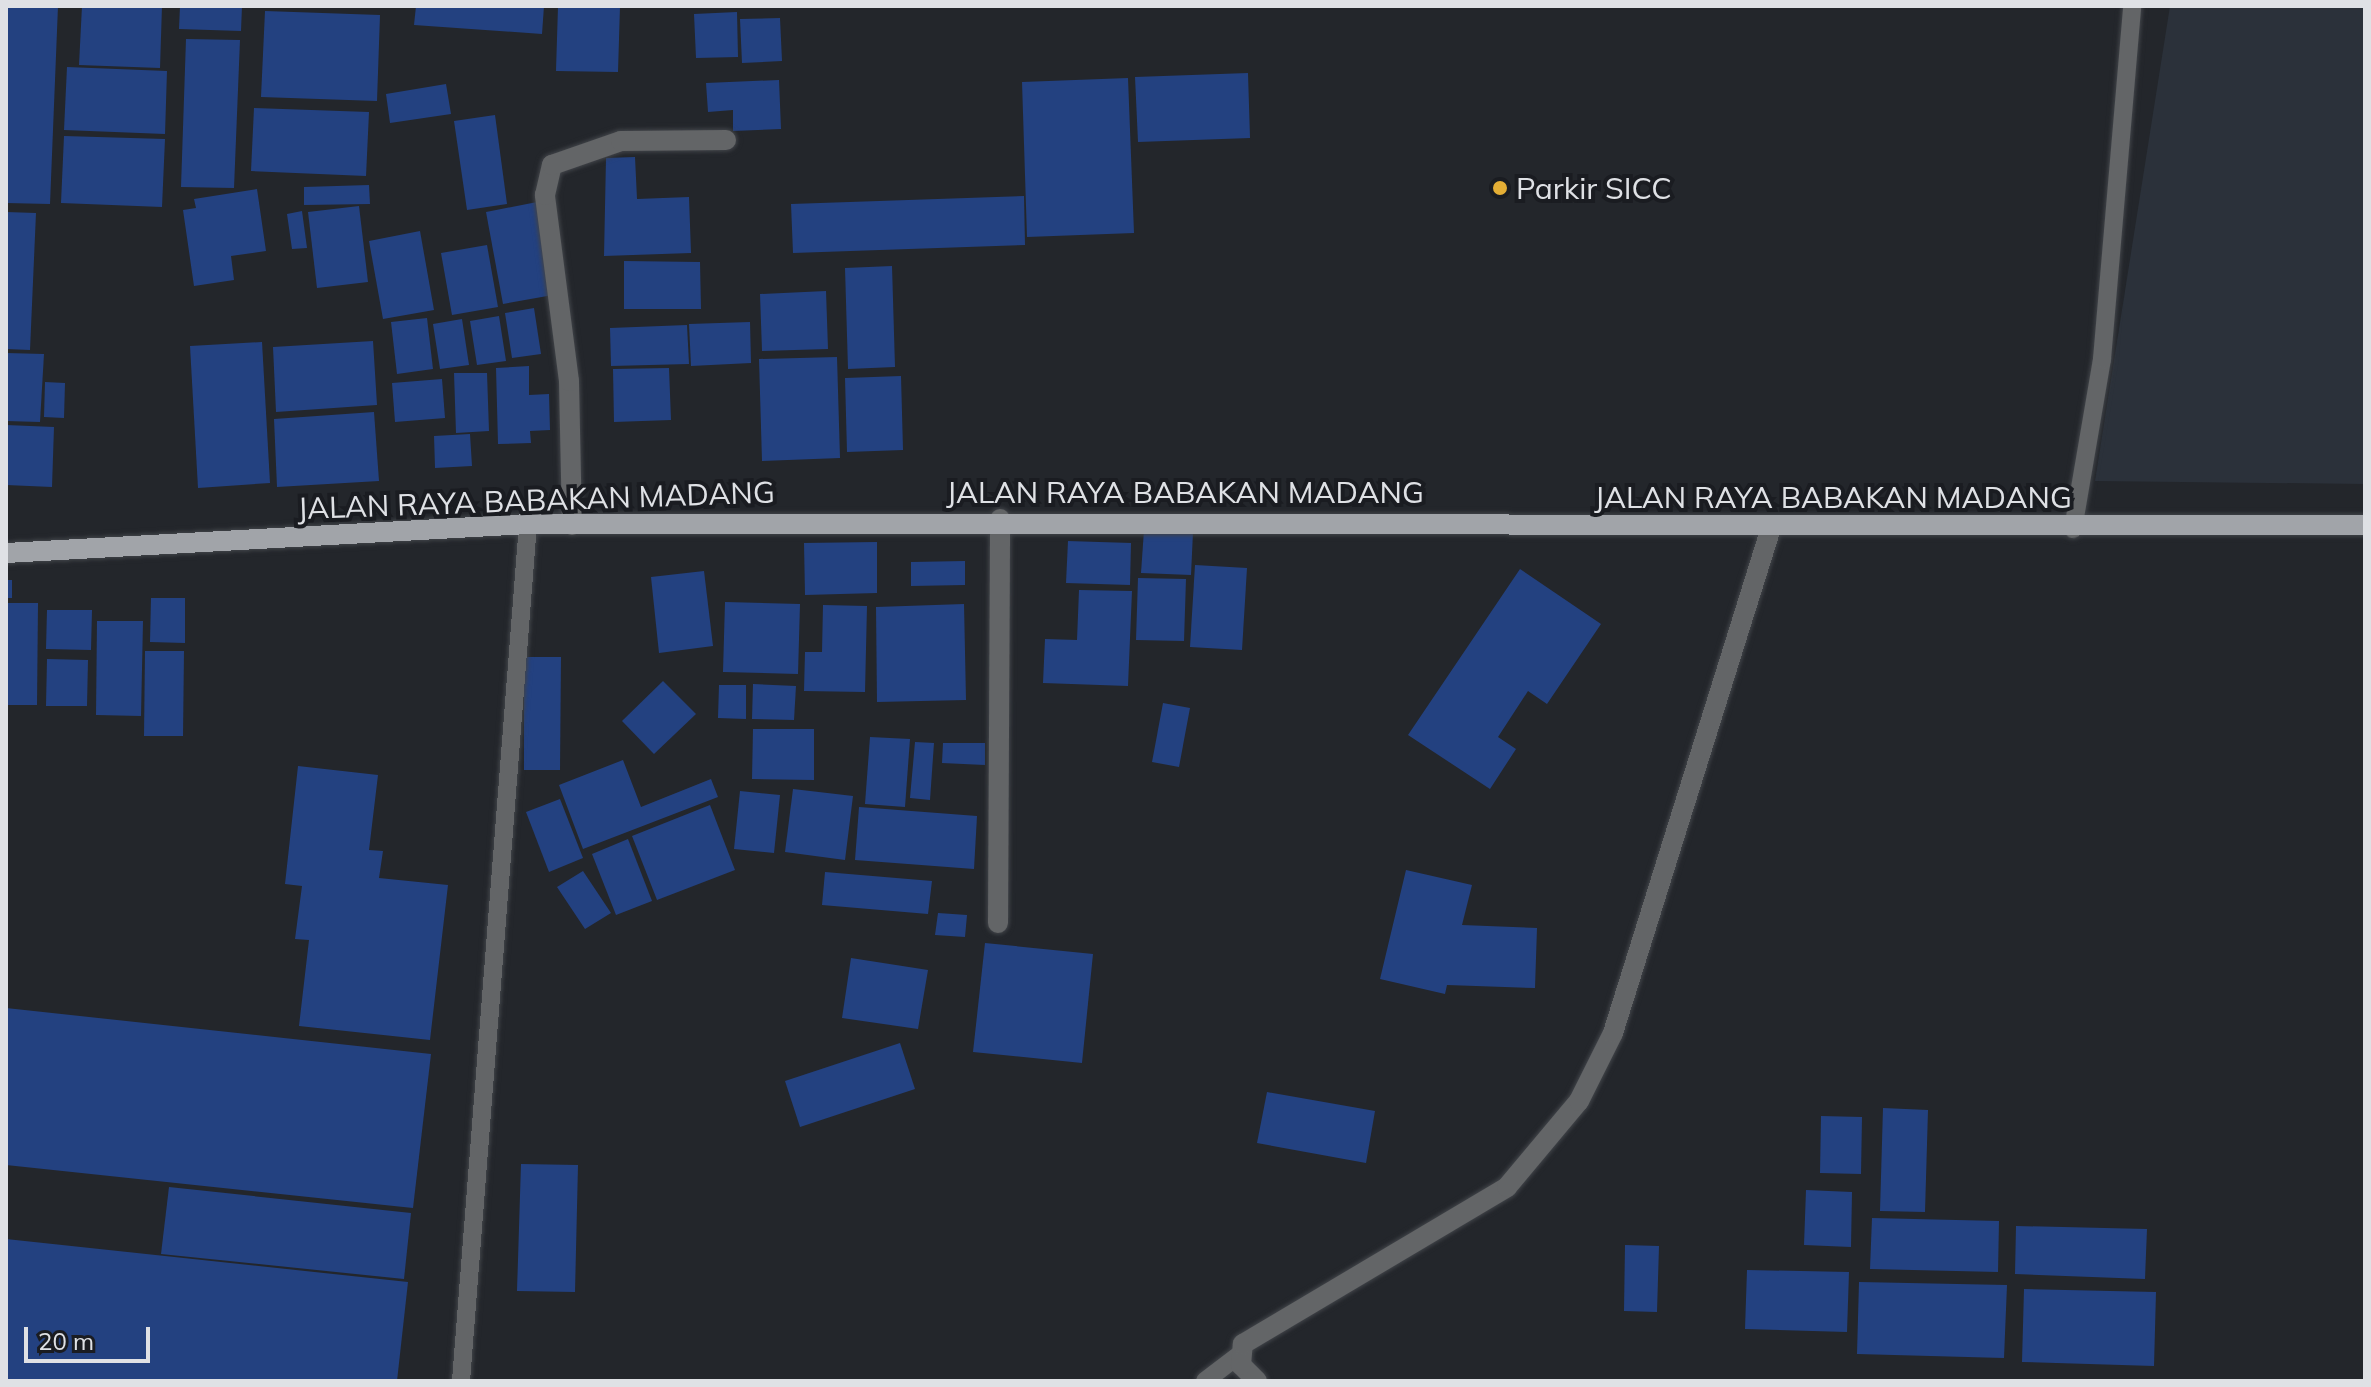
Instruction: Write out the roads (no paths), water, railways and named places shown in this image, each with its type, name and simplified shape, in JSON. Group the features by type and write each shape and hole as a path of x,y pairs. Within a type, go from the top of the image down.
{"main road":[{"name":"JALAN RAYA BABAKAN MADANG","path":"6,553 528,524 1000,519 1771,528 2073,529 2365,525"}],"street":[{"path":"572,525 569,381 545,195 552,165 621,141 726,140"},
{"path":"998,923 1000,519"},
{"path":"1257,1381 1239,1355 1252,1337 1507,1187 1579,1101 1613,1033 1771,528"}],"lane":[{"path":"2073,529 2102,359 2132,6"},
{"path":"461,1381 528,524"},
{"path":"1205,1381 1239,1355"}],"place":[{"name":"Parkir SICC","path":"1500,188"}]}
